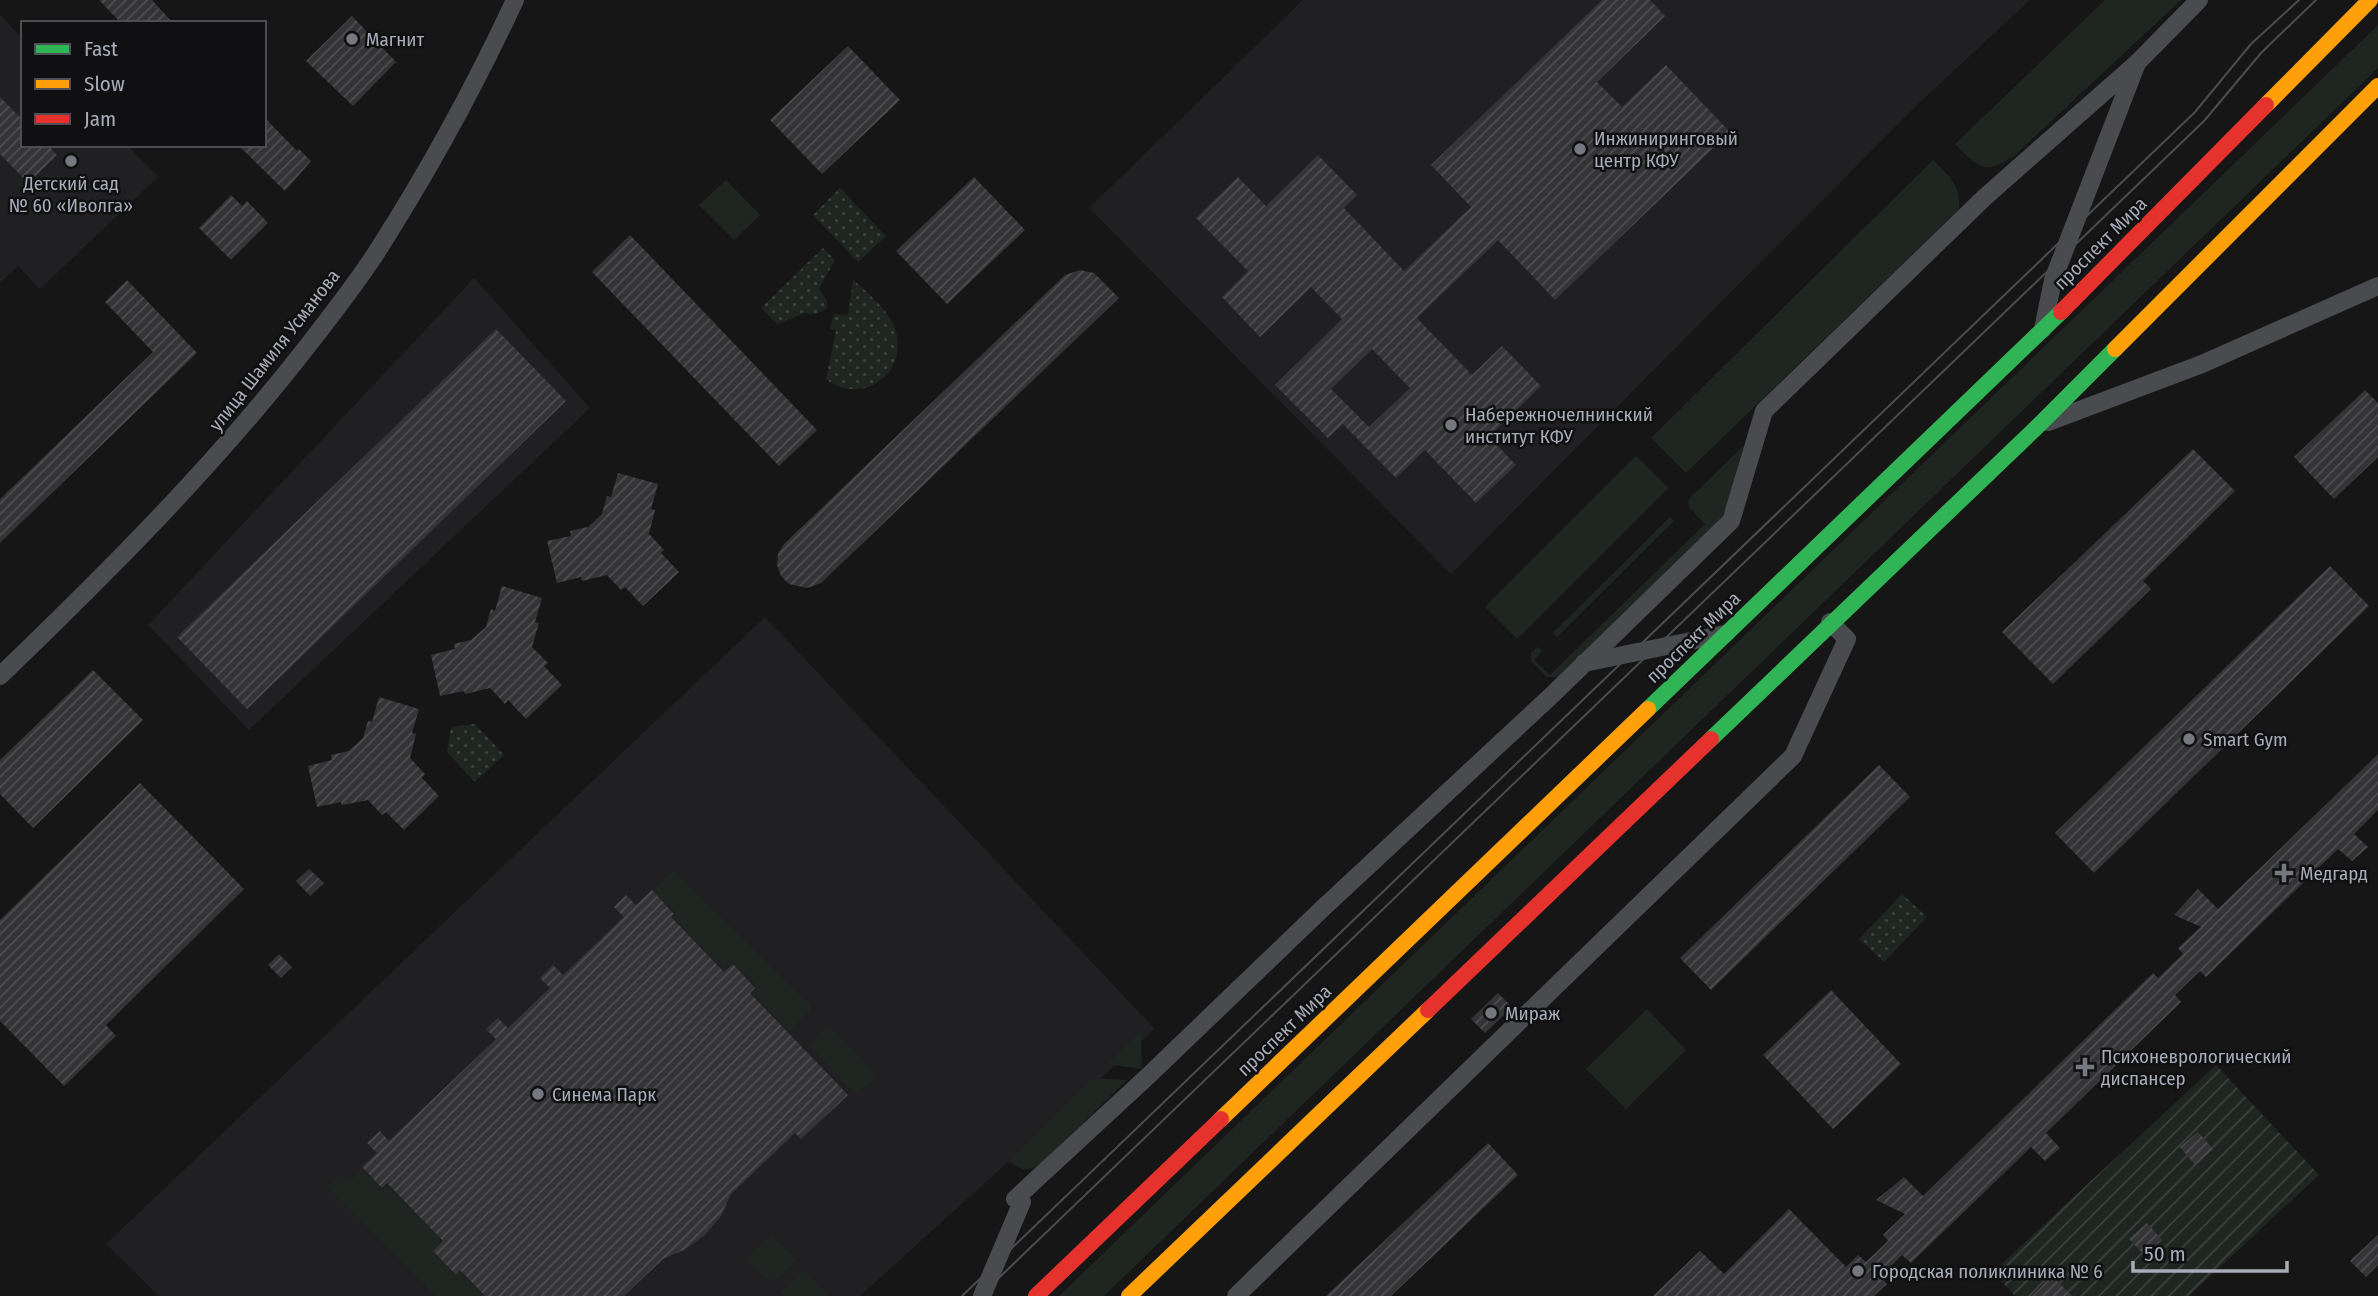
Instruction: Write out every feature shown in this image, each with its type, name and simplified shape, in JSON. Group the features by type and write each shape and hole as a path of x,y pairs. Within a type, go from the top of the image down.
{"main road":[{"name":"проспект Мира","path":"1036,1296 2043,330 2370,0"},
{"path":"1129,1296 1830,622 2038,426 2378,86"}],"street":[{"name":"улица Шамиля Усманова","path":"0,676 65,614 192,484 256,411 320,329 377,252 455,122 515,0"},
{"path":"982,1296 1023,1202 1014,1199 1147,1077 1731,521 1764,411 1985,197 2137,63 2199,0"},
{"path":"2043,330 2053,280 2137,63"},
{"path":"2038,426 2192,368 2378,286"},
{"path":"1236,1296 1793,756 1847,639 1830,622"},
{"path":"1584,663 1727,634"}],"shaded area":[{"name":"Набережночелнинский институт КФУ","path":"1303,0 2030,0 1917,105 1451,574 1089,208"},
{"path":"2105,0 2181,0 2014,156 1995,166 1982,166 1955,144"},
{"name":"Детский сад № 60 «Иволга»","path":"0,15 21,37 21,147 129,147 158,177 40,289 18,266 0,283"},
{"path":"2378,25 2378,68 1104,1296 1059,1296"},
{"path":"1933,160 1956,187 1959,209 1686,473 1651,438"},
{"path":"726,180 760,215 734,240 699,205"},
{"path":"840,188 886,236 858,262 813,215"},
{"path":"823,248 835,260 819,289 827,301 827,308 816,314 805,313 777,324 761,308"},
{"path":"474,278 590,408 249,730 148,625"},
{"path":"853,279 888,315 895,329 898,345 896,359 880,381 868,387 854,389 840,387 826,379 836,331 830,329 834,314 848,315"},
{"path":"1744,445 1728,503 1720,521 1560,677 1547,677 1531,661 1531,653 1537,647 1542,651 1534,660 1550,675 1705,524 1689,507 1688,500"},
{"path":"1636,456 1668,488 1517,639 1485,607"},
{"path":"1670,517 1674,521 1557,637 1553,633"},
{"path":"765,617 1155,1029 860,1296 159,1296 106,1244"},
{"path":"475,724 504,755 475,782 447,752 451,727"},
{"path":"673,871 811,1005 810,1011 789,1031 753,993 758,987 733,962 724,970 673,917 676,913 653,890"},
{"path":"1902,894 1927,917 1884,962 1859,939"},
{"path":"1647,1009 1686,1050 1626,1109 1586,1069"},
{"path":"830,1028 874,1073 874,1079 856,1095 809,1045 825,1029"},
{"path":"1141,1032 1142,1069 1107,1064"},
{"path":"2216,1065 2319,1175 2189,1296 2015,1296 1993,1272"},
{"path":"1092,1078 1127,1080 1039,1166 1024,1170 1008,1161"},
{"path":"362,1170 382,1190 387,1186 441,1241 432,1252 455,1275 459,1272 483,1296 436,1296 327,1186 340,1174 348,1182"},
{"path":"772,1235 796,1260 776,1280 765,1278 746,1259"},
{"path":"803,1270 830,1296 784,1296 781,1292"}],"building":[{"path":"99,0 152,0 171,21 119,21"},
{"path":"1602,0 1650,0 1665,16 1597,82 1622,107 1666,65 1730,132 1555,300 1498,240 1417,318 1472,375 1502,346 1541,386 1489,437 1516,465 1476,503 1425,450 1396,478 1343,424 1328,438 1275,385 1342,319 1311,287 1260,337 1222,297 1248,271 1196,218 1238,177 1266,206 1318,155 1357,195 1344,208 1404,271 1471,207 1431,165","holes":["1372,349 1410,388 1369,427 1331,389"]},
{"name":"Магнит","path":"352,16 396,62 353,106 306,61"},
{"path":"848,46 900,100 822,174 770,120"},
{"path":"0,97 21,118 21,147 50,147 57,155 28,183 0,154"},
{"path":"266,119 297,151 299,149 311,161 285,191 240,147 266,147"},
{"path":"974,177 1025,230 947,304 896,251"},
{"path":"231,195 242,206 247,201 268,223 231,260 199,228"},
{"path":"630,235 817,430 779,466 592,272"},
{"path":"1080,270 1094,273 1119,298 821,583 807,588 789,584 781,576 777,565 778,554 784,544 1065,275"},
{"path":"127,280 197,353 0,543 0,499 153,352 105,302"},
{"path":"496,329 566,401 247,709 177,637"},
{"path":"2365,390 2378,403 2378,457 2334,499 2294,457"},
{"path":"2193,449 2235,491 2143,581 2151,589 2053,684 2002,632"},
{"path":"618,473 658,484 651,509 655,510 649,534 664,550 661,553 679,572 643,606 625,587 621,590 607,575 582,581 581,577 557,583 547,541 571,536 570,531 588,527 602,514 607,496 611,497"},
{"path":"2330,566 2369,606 2094,873 2055,833"},
{"path":"502,586 542,598 532,647 548,663 544,666 562,685 526,719 508,700 505,704 490,688 440,696 431,655 455,649 454,644 471,640 486,627 491,609 495,611"},
{"path":"93,670 143,720 33,828 0,794 0,760"},
{"path":"379,697 419,709 412,733 416,734 410,758 425,774 422,778 439,796 404,830 386,812 382,815 368,800 317,807 308,766 332,760 331,755 349,751 363,738 368,721 372,722"},
{"path":"2378,754 2378,810 2354,834 2368,847 2352,861 2338,849 2206,977 2200,971 2175,995 2181,1002 2046,1133 2060,1148 2045,1161 2031,1147 1911,1263 1902,1255 1880,1276 1887,1284 1874,1296 1653,1296 1700,1251 1724,1274 1789,1209 1846,1267 1858,1255 1866,1262 1888,1241 1883,1235 1905,1214 1876,1200 1904,1177 1923,1196 2153,973 2158,978 2183,954 2178,948 2201,927 2174,915 2198,889 2218,909"},
{"path":"1879,765 1910,797 1711,990 1680,958"},
{"path":"140,783 244,889 106,1025 116,1036 64,1086 0,1021 0,920"},
{"path":"309,869 324,883 310,896 296,881"},
{"path":"652,890 674,914 671,917 724,972 733,964 755,988 750,993 848,1095 801,1139 795,1133 731,1194 721,1216 705,1235 686,1249 663,1259 624,1296 485,1296 460,1270 456,1275 433,1251 443,1241 387,1183 382,1188 362,1167 377,1153 367,1143 380,1131 389,1141 496,1039 486,1029 498,1018 508,1028 550,988 540,978 553,965 563,975 624,917 614,907 626,895 636,905"},
{"path":"279,954 292,967 281,978 268,965"},
{"path":"1831,990 1901,1064 1833,1129 1763,1055"},
{"name":"Мираж","path":"1498,993 1512,1007 1485,1033 1471,1019"},
{"path":"2198,1132 2213,1149 2195,1165 2180,1147"},
{"path":"1488,1143 1518,1175 1391,1296 1326,1296"},
{"path":"2147,1223 2162,1240 2145,1256 2129,1239"},
{"path":"2378,1235 2378,1265 2366,1277 2350,1261"},
{"path":"2052,1276 2072,1296 2032,1296"}],"tram line":[{"path":"962,1296 2195,112 2251,44 2299,0"},
{"path":"980,1296 2204,121 2261,53 2316,0"}],"traffic: fast":[{"path":"1648,709 2061,312"},
{"path":"1711,739 2115,349"}],"traffic: slow":[{"path":"2266,105 2370,0"},
{"path":"2115,349 2378,86"},
{"path":"1221,1119 1648,709"},
{"path":"1129,1296 1428,1010"}],"traffic: jam":[{"path":"2061,312 2266,105"},
{"path":"1428,1010 1711,739"},
{"path":"1036,1296 1221,1119"}],"place":[{"name":"Магнит","path":"352,39"},
{"name":"Инжиниринговый центр КФУ","path":"1580,149"},
{"name":"Детский сад № 60 «Иволга»","path":"71,161"},
{"name":"Набережночелнинский институт КФУ","path":"1451,425"},
{"name":"Smart Gym","path":"2189,739"},
{"name":"Медгард","path":"2284,873"},
{"name":"Мираж","path":"1491,1013"},
{"name":"Психоневрологический диспансер","path":"2085,1067"},
{"name":"Синема Парк","path":"538,1094"},
{"name":"Городская поликлиника № 6","path":"1858,1271"}]}
